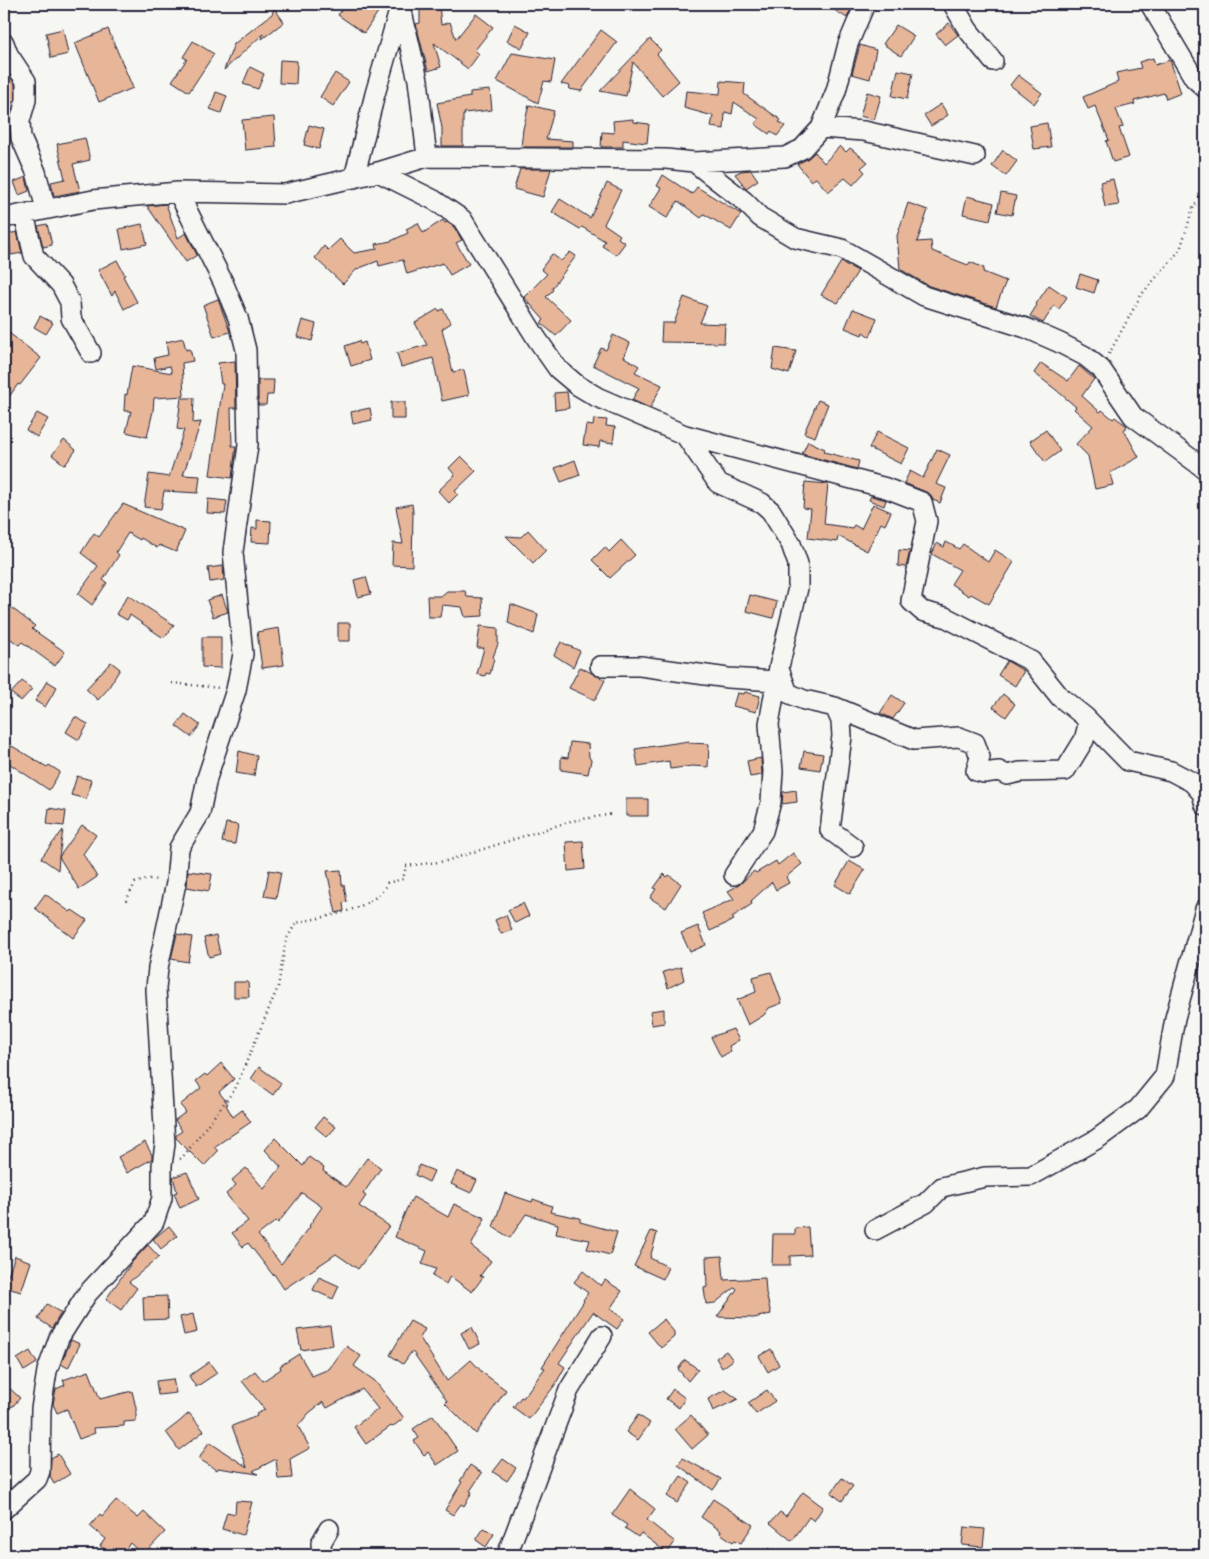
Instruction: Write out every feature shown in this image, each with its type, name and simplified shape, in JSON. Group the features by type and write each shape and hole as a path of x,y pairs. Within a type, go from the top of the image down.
{"street":[{"path":"4,218 92,200 178,192 286,194 378,172 427,157 666,159 694,162 785,157 802,149 821,128 836,90 848,44 865,4"},
{"path":"953,4 968,30 993,61"},
{"path":"1150,4 1194,78 1205,88"},
{"path":"401,5 418,80 427,157"},
{"path":"354,178 375,94 401,5"},
{"path":"4,43 8,54 26,81 26,100 20,121 21,138 36,172 46,209"},
{"path":"821,128 864,132 975,156"},
{"path":"694,162 744,201 760,217 795,238 842,249 924,296 1026,328 1076,352 1101,369 1132,416 1205,468"},
{"path":"378,172 434,200 462,219 537,339 558,368 576,385 597,397 685,435 886,488 922,502 927,521 911,601 922,610 945,617 1031,661 1060,697 1085,717 1128,761 1171,771 1192,782 1202,793 1205,805"},
{"path":"4,1509 37,1479 40,1471 41,1409 46,1371 59,1338 87,1294 154,1222 162,1198 162,1165 165,1144 156,989 158,968 176,883 179,848 200,813 207,778 236,690 243,654 232,552 248,445 246,350 238,318 223,282 178,192"},
{"path":"24,214 34,256 61,285 70,302 71,318 91,353"},
{"path":"685,435 718,483 762,503 771,512 791,544 798,564 798,588 778,674 769,724 773,771 771,802 764,831 734,875"},
{"path":"600,666 640,666 728,678 778,674"},
{"path":"778,674 788,693 804,700 835,707 914,740 959,737 975,743 980,757 976,771 984,773 998,771 1008,775 1020,772 1065,771 1084,740 1088,725 1085,717"},
{"path":"835,707 842,721 842,736 830,830 853,847"},
{"path":"1084,740 1092,736 1105,738"},
{"path":"875,1230 926,1202 942,1187 985,1177 1031,1176 1097,1139 1138,1109 1166,1076 1175,1018 1205,910"},
{"path":"507,1555 569,1390 602,1336"},
{"path":"322,1555 321,1542 329,1529"}],"path":[{"path":"1101,369 1141,295 1180,250 1194,205 1205,200"},
{"path":"172,683 236,690"},
{"path":"162,1165 182,1158 235,1089 278,987 286,940 296,923 360,907 383,892 386,883 403,879 406,866 446,861 571,821 613,814"},
{"path":"126,901 135,883 149,879 176,883"},
{"path":"769,1549 800,1555"}],"building":[{"path":"346,4 367,4 378,12 364,33 338,15"},
{"path":"420,4 439,4 441,25 450,22 456,39 476,14 493,27 475,50 479,54 468,69 434,43 441,67 428,71 416,24 420,23"},
{"path":"825,4 853,4 847,18"},
{"path":"274,8 284,22 262,39 263,34 224,70 234,44 272,14"},
{"path":"949,23 958,35 945,45 936,34"},
{"path":"515,24 530,32 522,48 507,41"},
{"path":"896,25 914,36 901,56 883,44"},
{"path":"63,29 68,54 51,58 46,33"},
{"path":"108,29 133,88 99,102 75,43"},
{"path":"601,30 617,42 581,91 569,89 570,86 561,84"},
{"path":"650,39 661,50 657,54 679,81 662,96 633,62 626,96 600,91"},
{"path":"193,41 214,54 189,92 172,81 187,59 183,57"},
{"path":"860,45 876,50 870,79 852,74"},
{"path":"512,53 555,60 551,82 544,81 538,103 497,81"},
{"path":"1153,58 1155,65 1170,60 1181,93 1166,99 1164,93 1134,101 1135,104 1116,109 1123,127 1119,128 1129,157 1113,162 1106,141 1109,140 1095,106 1088,109 1083,97 1118,82 1116,73 1141,68 1139,62"},
{"path":"280,60 297,61 296,84 279,83"},
{"path":"250,67 264,74 258,89 243,84"},
{"path":"898,70 913,73 907,99 892,96"},
{"path":"335,73 349,82 333,106 320,97"},
{"path":"4,74 9,75 15,84 15,98 14,102 12,102 11,111 4,110"},
{"path":"1018,75 1042,93 1034,104 1010,85"},
{"path":"721,81 745,83 744,94 781,120 779,122 785,126 777,136 771,131 769,134 755,124 759,119 734,102 732,114 725,112 724,129 711,127 713,116 684,108 686,91 720,94"},
{"path":"490,90 492,110 464,113 465,115 463,115 463,146 442,146 442,128 437,103 470,97 470,92"},
{"path":"216,92 227,96 221,113 210,109"},
{"path":"867,92 881,96 874,120 860,116"},
{"path":"941,104 948,115 931,126 924,115"},
{"path":"529,105 554,111 546,139 573,141 573,147 521,147"},
{"path":"274,117 276,147 245,150 242,120"},
{"path":"633,119 633,122 649,124 647,143 623,140 623,147 601,147 602,132 614,133 613,121"},
{"path":"1047,123 1051,147 1034,149 1030,126"},
{"path":"309,125 324,129 319,149 304,145"},
{"path":"85,138 90,160 73,164 80,191 54,196 51,182 65,179 57,144"},
{"path":"840,146 846,152 850,148 868,162 861,168 865,172 853,185 845,178 828,192 816,178 811,181 797,164 815,152 824,163"},
{"path":"1003,150 1017,161 1006,176 992,166"},
{"path":"520,169 551,169 543,197 514,189"},
{"path":"751,170 758,180 746,188 735,174"},
{"path":"663,175 692,194 697,187 741,214 731,230 704,214 701,218 678,201 667,218 649,207 661,188 657,186"},
{"path":"26,177 29,191 19,195 14,182"},
{"path":"1113,179 1119,205 1105,207 1100,182"},
{"path":"607,183 621,190 604,224 620,235 618,238 625,243 616,255 602,246 605,241 552,212 560,199 590,218"},
{"path":"1001,193 1016,196 1012,215 997,212"},
{"path":"967,196 994,203 990,220 963,214"},
{"path":"908,203 928,210 917,242 931,241 932,251 968,265 970,262 984,268 983,272 1006,281 996,307 929,286 900,269 897,236"},
{"path":"166,204 178,238 186,233 197,255 186,262 147,206"},
{"path":"443,220 454,227 462,240 456,243 469,264 450,275 443,263 407,274 403,260 379,266 378,261 357,269 343,284 315,258 324,246 328,250 340,239 354,253 377,249 376,244 391,241 408,233 406,229 418,223 423,233"},
{"path":"47,224 52,245 43,247 38,226"},
{"path":"142,224 147,244 123,249 119,229"},
{"path":"17,232 22,253 11,255 9,234"},
{"path":"570,252 576,256 552,288 553,290 546,297 571,320 556,336 541,323 544,320 524,297 547,274 541,269 552,254 561,261"},
{"path":"117,260 137,302 124,309 115,291 112,296 98,270"},
{"path":"841,262 858,271 838,303 821,295"},
{"path":"1080,274 1098,280 1094,293 1076,287"},
{"path":"1049,285 1067,297 1059,309 1054,306 1043,323 1030,316"},
{"path":"684,297 707,306 700,323 725,324 724,343 661,342 662,323 674,323"},
{"path":"218,299 230,332 214,337 203,305"},
{"path":"438,309 439,311 443,309 451,323 442,329 453,372 464,370 469,395 442,401 433,358 401,367 397,353 427,345 415,323"},
{"path":"853,309 877,318 870,337 863,332 862,335 845,328"},
{"path":"40,316 53,323 46,334 34,327"},
{"path":"302,320 316,324 312,341 297,337"},
{"path":"4,329 41,358 20,385 18,384 4,404"},
{"path":"613,335 630,343 624,357 639,366 635,372 662,385 650,408 632,400 639,388 593,365 601,348 606,350"},
{"path":"183,338 186,350 190,349 193,361 182,363 184,396 154,398 147,437 126,432 131,411 124,411 125,394 127,395 132,366 172,373 170,366 156,369 154,358 168,355 166,342"},
{"path":"359,341 360,344 365,342 370,360 351,366 345,346"},
{"path":"775,348 796,351 789,374 772,369"},
{"path":"235,361 236,408 231,408 232,446 236,446 232,478 210,475 223,384 221,384 218,363"},
{"path":"1041,363 1068,381 1079,366 1094,379 1082,396 1100,412 1102,410 1113,419 1115,417 1127,426 1124,430 1139,457 1110,473 1113,485 1095,489 1088,456 1076,444 1093,426 1074,409 1076,407 1034,373"},
{"path":"258,380 274,380 273,395 267,395 266,405 258,405"},
{"path":"567,392 569,408 555,410 554,393"},
{"path":"181,398 194,398 193,423 201,422 183,475 200,476 198,493 164,491 161,509 144,507 149,474 169,477 184,430 177,429"},
{"path":"818,400 828,404 815,437 804,433"},
{"path":"391,402 405,402 405,419 391,419"},
{"path":"370,408 372,420 353,424 351,412"},
{"path":"37,413 48,419 37,437 26,430"},
{"path":"594,419 607,420 606,426 615,427 613,443 600,441 599,447 583,445 586,425 593,426"},
{"path":"1046,430 1060,451 1045,462 1030,441"},
{"path":"877,432 909,448 901,464 869,448"},
{"path":"64,440 76,450 65,465 52,455"},
{"path":"808,441 825,449 824,452 859,461 857,469 802,454"},
{"path":"937,449 950,455 936,484 946,488 940,503 933,500 931,495 926,492 904,483 910,471 923,478"},
{"path":"461,456 476,471 455,491 458,494 449,503 438,491 455,475 449,468"},
{"path":"575,460 580,475 561,482 555,468"},
{"path":"805,482 828,484 824,524 852,528 854,525 861,529 873,504 891,512 885,525 881,523 867,551 838,536 837,542 808,538 811,509 803,508"},
{"path":"871,496 886,500 884,506 869,500"},
{"path":"208,499 227,501 225,514 207,513"},
{"path":"123,504 185,531 176,552 159,545 157,548 141,538 140,540 128,533 116,552 119,555 103,580 107,583 92,605 78,594 98,566 81,553 94,533 99,537"},
{"path":"412,504 412,566 392,565 393,543 403,544 396,507"},
{"path":"257,520 271,521 270,543 251,542 252,528 257,529"},
{"path":"528,530 546,550 533,563 506,536 521,537"},
{"path":"621,540 635,555 610,578 592,560 605,547 609,552"},
{"path":"946,542 959,549 963,544 988,562 995,550 1014,562 989,604 971,594 969,596 951,584 960,570 932,554 937,543 944,547"},
{"path":"899,550 910,551 906,567 898,566"},
{"path":"223,566 224,580 210,582 208,568"},
{"path":"366,577 371,594 358,597 354,580"},
{"path":"447,591 465,591 467,597 482,598 483,616 465,617 462,607 442,605 440,617 428,617 427,596 441,596"},
{"path":"128,595 174,625 167,635 162,637 130,615 127,620 116,614"},
{"path":"222,595 228,612 213,617 207,600"},
{"path":"750,595 777,602 773,618 746,611"},
{"path":"4,602 35,626 32,629 65,652 55,666 22,642 19,645 4,634"},
{"path":"511,604 538,614 534,634 508,623"},
{"path":"338,623 350,623 350,641 338,641"},
{"path":"480,626 498,628 498,644 490,674 486,673 485,676 477,674 484,648 477,648"},
{"path":"279,628 284,665 262,668 257,632"},
{"path":"202,637 221,637 221,668 202,667"},
{"path":"561,642 580,651 573,667 554,655"},
{"path":"1007,661 1024,671 1015,686 998,675"},
{"path":"111,662 120,669 107,690 98,700 86,689"},
{"path":"580,667 605,680 595,700 569,688"},
{"path":"22,681 32,689 21,701 11,693"},
{"path":"47,681 57,687 45,707 35,701"},
{"path":"745,692 760,696 756,712 733,706 737,693 744,694"},
{"path":"1003,694 1015,704 1006,717 993,707"},
{"path":"892,695 904,703 893,719 880,713"},
{"path":"185,714 200,725 191,737 176,726"},
{"path":"75,717 88,724 79,740 66,732"},
{"path":"689,741 689,743 709,744 708,767 692,766 670,769 669,761 638,766 635,749"},
{"path":"570,742 588,744 591,760 588,774 561,770 561,757 568,758"},
{"path":"12,746 47,767 49,765 60,772 49,790 4,760"},
{"path":"239,751 257,756 254,776 236,773"},
{"path":"804,751 823,754 820,770 801,767"},
{"path":"761,758 762,775 750,777 747,761"},
{"path":"77,776 91,780 86,799 71,795"},
{"path":"796,790 797,802 782,804 783,792"},
{"path":"626,799 648,799 648,816 626,816"},
{"path":"49,808 66,811 64,826 47,824"},
{"path":"226,823 238,825 235,844 222,842"},
{"path":"82,825 96,835 83,854 97,877 79,889 59,857"},
{"path":"63,830 58,870 41,858"},
{"path":"583,841 585,869 568,871 566,842"},
{"path":"793,853 802,864 786,877 789,883 776,890 772,882 751,901 752,904 732,917 734,920 710,931 702,913 734,899 728,891 739,885 754,871 756,873 776,861 778,865"},
{"path":"849,861 865,870 850,894 835,885"},
{"path":"269,870 281,872 276,898 264,896"},
{"path":"341,870 342,885 344,885 347,902 343,903 344,911 336,913 327,871"},
{"path":"188,871 212,874 209,891 187,887"},
{"path":"664,874 667,877 669,875 681,884 666,908 650,898 656,889 654,888"},
{"path":"45,894 70,912 72,910 87,920 73,938 35,908"},
{"path":"523,903 529,916 515,923 508,910"},
{"path":"506,915 512,930 501,934 495,920"},
{"path":"698,926 706,945 690,952 681,933"},
{"path":"177,934 192,937 188,962 171,959"},
{"path":"216,935 220,954 209,957 204,938"},
{"path":"681,967 684,980 668,988 663,972"},
{"path":"771,972 782,1003 769,1008 764,1015 748,1025 737,1000 756,992 753,977"},
{"path":"234,982 248,982 249,997 234,997"},
{"path":"664,1009 664,1023 652,1025 650,1011"},
{"path":"733,1029 739,1040 729,1046 731,1051 721,1057 711,1037"},
{"path":"221,1063 234,1079 219,1092 228,1104 226,1105 233,1117 242,1110 251,1122 214,1147 218,1151 204,1166 176,1138 176,1135 182,1131 175,1120 186,1112 180,1105 201,1088 196,1081 205,1074 207,1076"},
{"path":"259,1067 281,1083 273,1095 251,1079"},
{"path":"323,1117 336,1127 327,1137 315,1127"},
{"path":"275,1138 303,1166 309,1157 324,1168 323,1171 346,1187 367,1158 381,1168 363,1194 366,1196 359,1206 389,1226 358,1269 336,1254 284,1289 248,1243 243,1247 232,1233 248,1221 226,1194 236,1185 232,1180 246,1168 264,1189 281,1167 265,1150","holes":["302,1193 322,1207 310,1227 281,1264 258,1235 276,1221 278,1223"]},
{"path":"145,1142 152,1155 152,1159 127,1173 118,1157"},
{"path":"419,1165 434,1171 429,1182 415,1175"},
{"path":"457,1171 477,1180 471,1193 451,1184"},
{"path":"187,1172 199,1199 180,1208 174,1193 177,1192 173,1177"},
{"path":"505,1193 532,1202 533,1199 552,1206 550,1212 580,1218 580,1222 617,1232 610,1255 587,1249 590,1240 556,1234 558,1224 526,1214 510,1238 493,1227"},
{"path":"413,1197 448,1217 454,1204 485,1218 471,1246 491,1261 480,1276 483,1277 472,1292 450,1276 446,1284 432,1276 436,1269 422,1264 427,1251 395,1237"},
{"path":"169,1226 177,1236 161,1249 153,1239"},
{"path":"808,1227 810,1255 790,1256 790,1265 772,1265 773,1234 795,1234 795,1228"},
{"path":"651,1231 657,1233 650,1258 668,1267 663,1279 634,1266"},
{"path":"148,1245 159,1257 129,1282 137,1288 121,1310 106,1299 132,1262"},
{"path":"15,1256 31,1262 21,1292 4,1287"},
{"path":"722,1256 724,1280 765,1278 771,1314 754,1318 717,1317 737,1289 735,1287 715,1303 706,1304 704,1288 707,1287 706,1257"},
{"path":"583,1271 601,1286 605,1280 622,1291 610,1309 624,1319 617,1329 593,1312 559,1363 565,1367 555,1385 529,1419 513,1407 521,1397 523,1398 545,1368 542,1367 584,1301 588,1293 574,1282"},
{"path":"319,1277 339,1286 333,1299 313,1290"},
{"path":"167,1296 168,1319 144,1320 143,1297"},
{"path":"47,1304 61,1313 52,1328 38,1319"},
{"path":"193,1314 197,1332 184,1335 180,1317"},
{"path":"664,1319 674,1332 674,1337 661,1348 648,1332"},
{"path":"410,1321 425,1329 420,1338 447,1381 471,1360 483,1373 506,1390 476,1434 445,1403 447,1401 412,1351 403,1364 390,1355"},
{"path":"330,1326 333,1345 301,1350 297,1330"},
{"path":"472,1327 480,1344 469,1349 461,1333"},
{"path":"71,1340 80,1344 68,1368 61,1364"},
{"path":"346,1346 361,1356 354,1366 375,1381 404,1418 366,1444 354,1427 378,1409 362,1389 327,1408 323,1402 309,1413 298,1426 310,1448 290,1459 292,1478 278,1479 276,1459 253,1471 258,1474 218,1468 217,1470 199,1459 209,1442 247,1467 232,1426 257,1416 256,1414 265,1410 242,1381 255,1371 263,1381 281,1369 280,1366 299,1354 312,1376 329,1369"},
{"path":"771,1349 779,1365 768,1372 759,1356"},
{"path":"30,1351 37,1363 24,1371 17,1359"},
{"path":"726,1351 733,1360 722,1368 716,1358"},
{"path":"685,1360 698,1369 688,1381 678,1369"},
{"path":"209,1362 217,1373 196,1387 189,1376"},
{"path":"89,1371 100,1399 132,1391 136,1408 136,1421 124,1422 124,1426 93,1428 95,1433 79,1439 67,1409 57,1413 53,1404 56,1389 65,1385 63,1380"},
{"path":"173,1379 176,1393 158,1395 156,1381"},
{"path":"4,1383 20,1398 12,1407 4,1400"},
{"path":"673,1389 685,1398 679,1408 666,1399"},
{"path":"725,1390 738,1399 713,1411 708,1399"},
{"path":"767,1390 775,1401 756,1414 748,1403"},
{"path":"189,1413 204,1431 179,1450 166,1432"},
{"path":"433,1415 458,1451 437,1465 428,1452 424,1455 414,1441 419,1438 413,1429"},
{"path":"638,1415 650,1423 638,1440 626,1432"},
{"path":"691,1415 708,1435 692,1449 675,1429"},
{"path":"58,1454 70,1474 54,1484 50,1477 51,1458"},
{"path":"683,1458 721,1479 713,1490 678,1465"},
{"path":"503,1459 516,1468 507,1481 493,1472"},
{"path":"470,1465 482,1473 470,1491 472,1492 464,1506 461,1504 453,1515 445,1510"},
{"path":"681,1476 691,1483 677,1503 667,1496"},
{"path":"842,1478 853,1486 842,1501 831,1493"},
{"path":"630,1489 655,1509 647,1520 675,1542 667,1553 641,1533 638,1537 625,1528 627,1525 612,1515"},
{"path":"803,1492 823,1507 814,1521 809,1517 792,1541 770,1523 780,1512 786,1516"},
{"path":"713,1499 753,1525 741,1543 735,1540 733,1542 701,1517"},
{"path":"116,1500 138,1518 144,1512 165,1532 143,1555 130,1543 122,1555 113,1555 100,1546 105,1539 90,1526"},
{"path":"236,1501 252,1502 243,1535 222,1529 227,1512 235,1514"},
{"path":"964,1527 985,1529 983,1547 962,1545"},
{"path":"484,1528 494,1534 486,1547 476,1540"}]}
